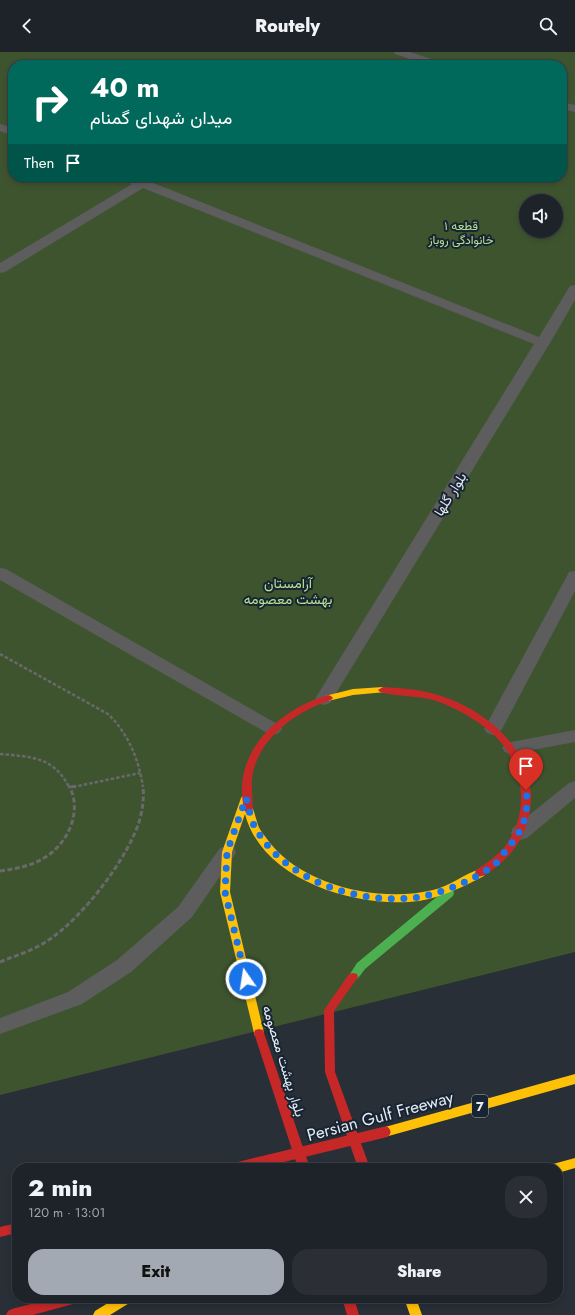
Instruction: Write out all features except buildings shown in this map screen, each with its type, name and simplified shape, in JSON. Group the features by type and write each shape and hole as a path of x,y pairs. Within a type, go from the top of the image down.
{"main road":[{"path":"362,1163 330,1072 329,1010 361,966 411,922 456,887 495,864 520,834 528,805 525,776 511,748 493,729 470,713 444,700 414,693 383,690 353,692 324,699 296,712 273,729 257,750 248,774 246,798 254,827 274,853 302,875 338,890 378,898 418,897 456,887"},
{"name":"بلوار بهشت معصومه","path":"246,798 227,852 225,892 260,1037 302,1163"},
{"name":"Persian Gulf Freeway","path":"259,1163 385,1132 575,1079"},
{"path":"563,1166 575,1163"},
{"path":"0,1232 12,1229"},
{"path":"12,1315 55,1303"},
{"path":"99,1315 119,1303"},
{"path":"349,1303 353,1315"},
{"path":"412,1303 416,1315"}],"lane":[{"path":"399,52 424,60"},
{"path":"0,269 142,183 543,342"},
{"name":"بلوار گلها","path":"324,699 575,289"},
{"path":"0,573 273,729"},
{"path":"493,729 575,576"},
{"path":"511,748 575,736"},
{"path":"520,834 575,788"},
{"path":"0,1026 75,998 124,966 185,912 227,852"}],"path":[{"path":"0,654 108,714 120,726 131,748 140,773 144,804 138,826 110,875 80,913 57,935 31,950 0,962"},
{"path":"0,754 24,756 46,761 60,773 70,787 74,809 71,825 62,841 45,858 27,865 0,871"},
{"path":"70,787 140,773"}],"green space":[{"name":"آرامستان بهشت معصومه","path":"0,52 575,52 575,952 0,1095"}],"traffic: fast":[{"path":"353,977 361,966 449,893"}],"traffic: slow":[{"path":"328,698 353,692 383,690"},
{"path":"246,798 227,852 225,892 259,1033"},
{"path":"249,810 254,828 267,847 284,863 325,885 348,892 371,897 417,897 434,894 450,888 480,873"},
{"path":"385,1132 575,1079"},
{"path":"563,1166 575,1163"},
{"path":"99,1315 119,1303"},
{"path":"412,1303 416,1315"}],"traffic: jam":[{"path":"383,690 423,694 439,698 455,705 482,720 491,727 499,734 511,749 520,767 525,785 527,802 524,818 518,834 509,849 496,862 480,873"},
{"path":"249,810 246,793 248,777 252,762 259,748 269,735 293,714 328,698"},
{"path":"353,977 329,1010 330,1072 362,1163"},
{"path":"259,1033 302,1163"},
{"path":"257,1163 385,1132"},
{"path":"0,1232 12,1229"},
{"path":"12,1315 55,1303"},
{"path":"349,1303 353,1315"}],"route":[{"path":"246,979 225,892 227,852 246,798 254,827 274,853 302,875 338,890 378,898 418,897 456,887 495,864 520,834 528,805 526,790"}],"park label":[{"name":"قطعه ۱ خانوادگی روباز","path":"461,233"}]}
